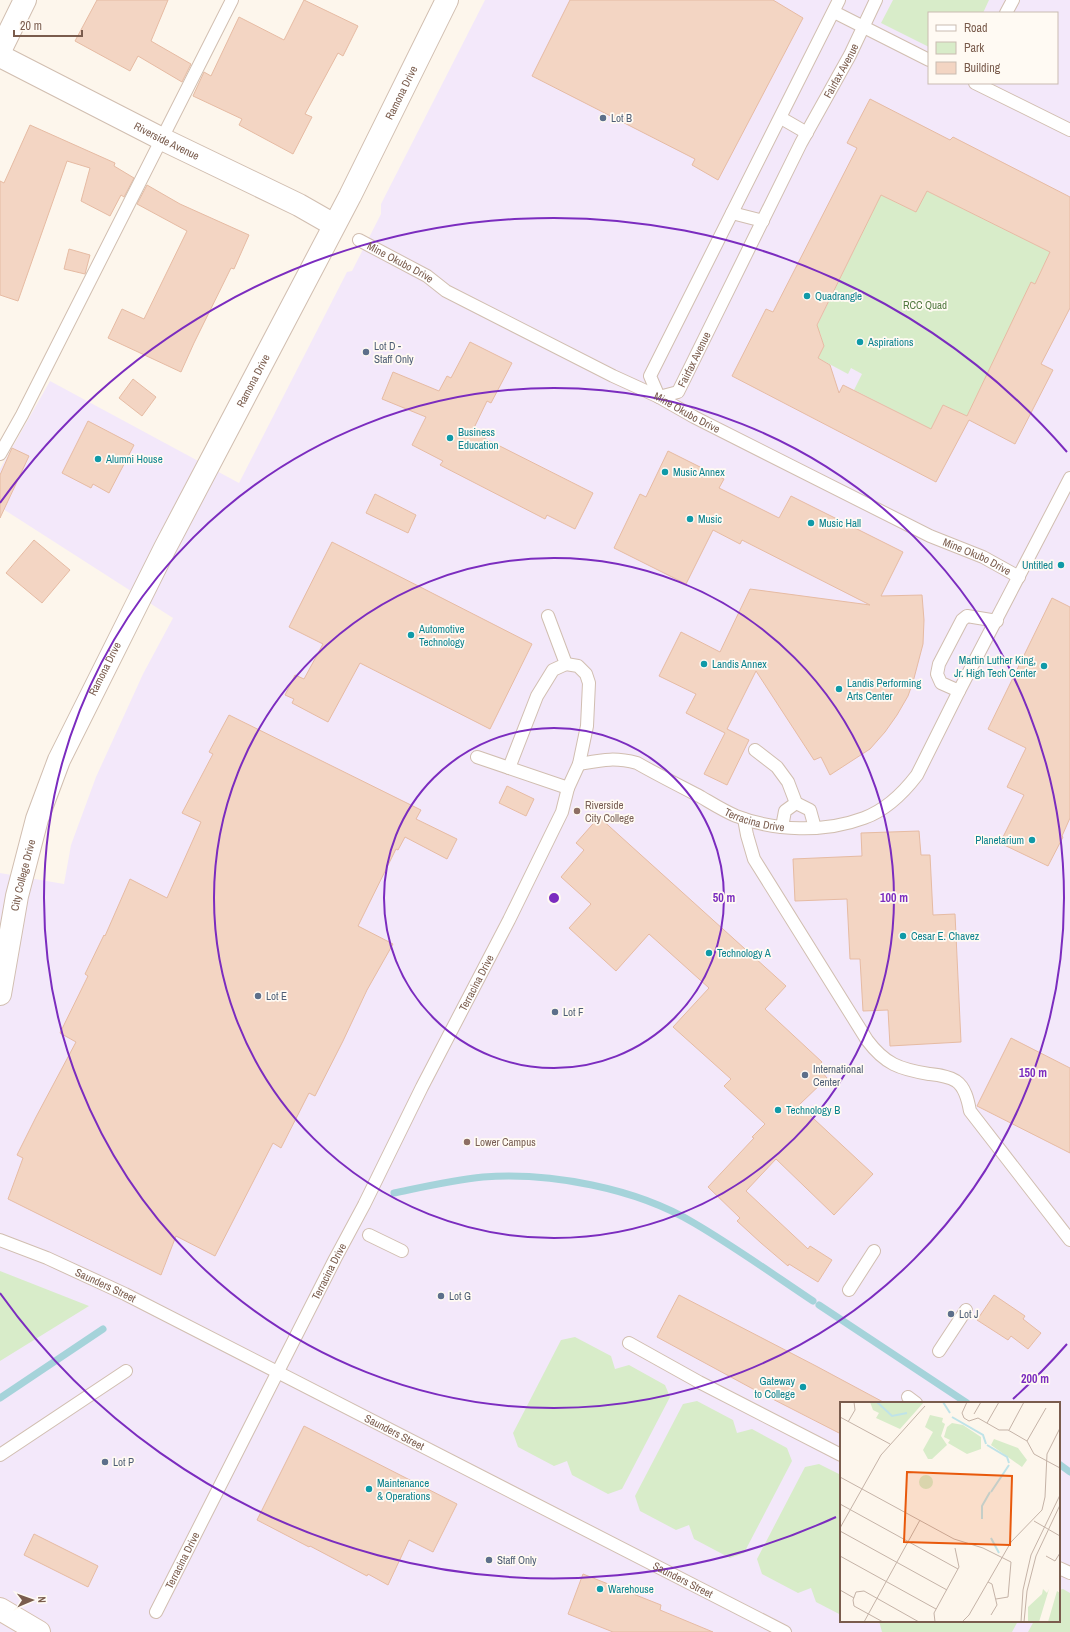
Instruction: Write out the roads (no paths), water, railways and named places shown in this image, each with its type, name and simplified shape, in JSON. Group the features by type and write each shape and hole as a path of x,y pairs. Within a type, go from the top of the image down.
{"street":[{"path":"0,51 25,0"},
{"name":"Ramona Drive","path":"59,760 165,548 350,196 446,0"},
{"name":"Riverside Avenue","path":"0,56 162,139 299,205 334,225"},
{"name":"City College Drive","path":"0,994 17,896 37,819 59,760"},
{"path":"0,1609 39,1632"}],"lane":[{"path":"0,454 22,415 232,0"},
{"path":"659,397 650,376 839,0"},
{"name":"Fairfax Avenue","path":"659,397 678,392 807,133 850,55 876,0"},
{"path":"1007,12 1013,0"},
{"path":"834,12 928,60"},
{"path":"977,84 1070,130"},
{"path":"781,118 807,133"},
{"path":"732,213 763,221"},
{"name":"Mine Okubo Drive","path":"359,240 427,276 446,291 613,376 659,397 694,417 848,496 930,536 983,557 1019,577"},
{"name":"Terracina Drive","path":"156,1612 335,1259 364,1206 422,1087 537,864 562,812 568,788 579,764 608,759 637,763 734,815 764,825 815,828 865,818 888,805 908,787 918,775 959,691 1069,484"},
{"path":"548,616 566,664"},
{"path":"959,691 941,683 937,674 938,664 962,620 967,616 997,621"},
{"path":"509,768 537,696 553,670 566,664 578,666 586,674 589,683 586,726 579,764"},
{"path":"755,750 777,767 788,782 796,803 810,810 815,828"},
{"path":"477,757 568,788"},
{"path":"782,827 785,811 796,803"},
{"path":"744,819 754,859 867,1040 877,1053 884,1059 916,1072 943,1076 956,1081 964,1090 970,1111 1070,1240"},
{"path":"369,1235 402,1251"},
{"name":"Saunders Street","path":"0,1240 92,1278 780,1631"},
{"path":"849,1290 874,1251"},
{"path":"939,1351 966,1310"},
{"path":"629,1342 698,1382 840,1454"},
{"path":"0,1455 126,1371"},
{"path":"1060,1568 1070,1573"}],"waterway":[{"path":"394,1193 483,1177 536,1177 592,1185 646,1200 694,1223 739,1251 813,1301"},
{"path":"819,1305 965,1402"},
{"path":"0,1398 103,1329"},
{"path":"1060,1465 1070,1472"}],"place":[{"name":"Lot B","path":"603,118"},
{"name":"Quadrangle","path":"807,296"},
{"name":"Aspirations","path":"860,342"},
{"name":"Lot D - Staff Only","path":"366,352"},
{"name":"Business Education","path":"450,438"},
{"name":"Alumni House","path":"98,459"},
{"name":"Music Annex","path":"665,472"},
{"name":"Music","path":"690,519"},
{"name":"Music Hall","path":"811,523"},
{"name":"Untitled","path":"1061,565"},
{"name":"Automotive Technology","path":"411,635"},
{"name":"Landis Annex","path":"704,664"},
{"name":"Martin Luther King, Jr. High Tech Center","path":"1044,666"},
{"name":"Landis Performing Arts Center","path":"839,689"},
{"name":"Riverside City College","path":"577,811"},
{"name":"Planetarium","path":"1032,840"},
{"name":"Cesar E. Chavez","path":"903,936"},
{"name":"Technology A","path":"709,953"},
{"name":"Lot E","path":"258,996"},
{"name":"Lot F","path":"555,1012"},
{"name":"International Center","path":"805,1075"},
{"name":"Technology B","path":"778,1110"},
{"name":"Lower Campus","path":"467,1142"},
{"name":"Lot G","path":"441,1296"},
{"name":"Lot J","path":"951,1314"},
{"name":"Gateway to College","path":"803,1387"},
{"name":"Lot P","path":"105,1462"},
{"name":"Maintenance & Operations","path":"369,1489"},
{"name":"Staff Only","path":"489,1560"},
{"name":"Warehouse","path":"600,1589"}],"park label":[{"name":"RCC Quad","path":"925,305"}]}
